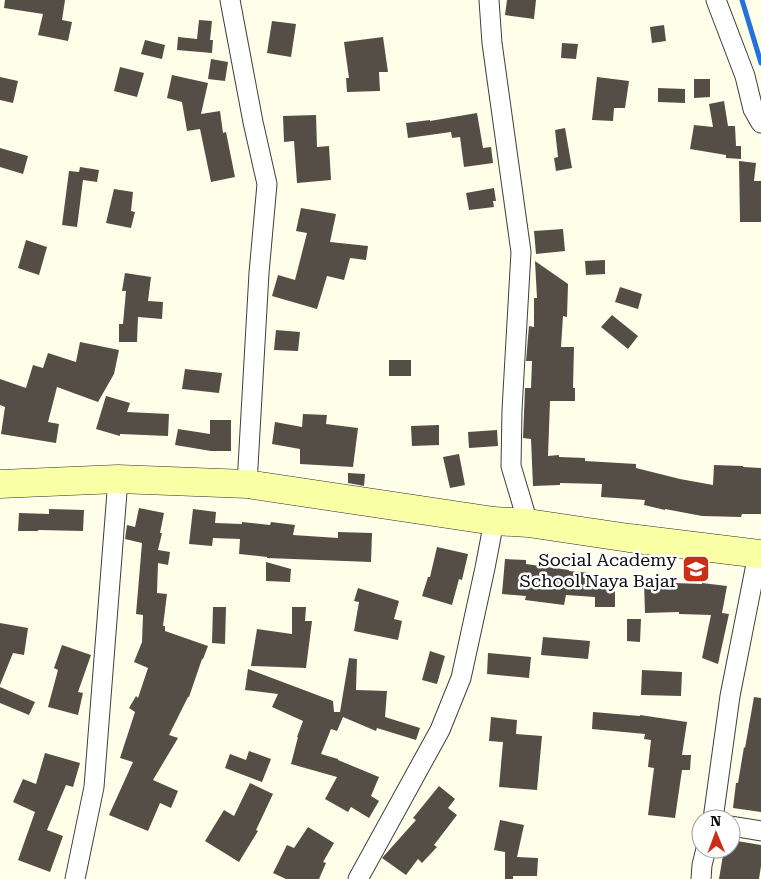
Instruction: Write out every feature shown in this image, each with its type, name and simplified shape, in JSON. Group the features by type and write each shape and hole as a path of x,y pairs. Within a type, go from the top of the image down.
{"main road":[{"path":"0,484 118,479 247,484 494,521 528,523 760,554"}],"street":[{"path":"230,0 251,114 267,184 259,274 247,484"},
{"path":"489,0 492,43 521,252 512,410 511,466 528,523"},
{"path":"716,0 745,76 753,109 761,122"},
{"path":"75,879 94,787 118,479"},
{"path":"358,879 440,730 461,678 494,521"},
{"path":"714,809 730,696 760,554"},
{"path":"741,828 761,831"},
{"path":"701,879 704,859"}],"building":[{"path":"5,0 65,0 62,20 72,22 68,41 38,35 43,14 4,8"},
{"path":"507,0 536,0 534,19 505,15"},
{"path":"199,20 212,21 210,40 213,40 212,53 177,50 178,37 197,39"},
{"path":"272,21 296,24 291,57 267,53"},
{"path":"664,25 666,41 652,43 650,27"},
{"path":"383,37 388,72 379,72 380,91 347,92 346,78 349,78 344,42"},
{"path":"145,40 165,45 162,59 141,54"},
{"path":"562,43 578,44 576,59 561,58"},
{"path":"211,59 228,62 225,81 208,79"},
{"path":"120,67 144,73 137,97 114,91"},
{"path":"172,75 208,83 201,114 220,111 223,133 226,132 235,177 211,182 200,129 187,131 182,102 167,98"},
{"path":"0,77 18,81 13,103 0,100"},
{"path":"597,77 629,81 625,108 614,108 613,121 592,120"},
{"path":"694,79 710,79 710,97 694,98"},
{"path":"658,88 685,89 685,103 658,102"},
{"path":"724,101 728,126 735,126 736,146 741,146 741,159 726,158 726,155 690,149 694,125 713,127 709,104"},
{"path":"477,113 483,148 491,147 493,163 464,167 460,137 452,138 451,132 408,138 406,123"},
{"path":"316,115 317,147 329,146 331,180 297,183 294,141 284,142 283,116"},
{"path":"565,128 572,168 556,171 554,158 558,157 555,130"},
{"path":"0,148 28,156 23,174 0,167"},
{"path":"739,161 756,163 754,181 761,181 761,222 740,222"},
{"path":"80,167 99,170 97,182 83,180 77,227 62,225 69,171 79,172"},
{"path":"494,188 496,201 493,201 494,207 469,210 466,193"},
{"path":"114,189 133,192 131,211 135,212 131,228 106,223"},
{"path":"301,208 336,214 330,242 368,246 366,260 350,258 344,280 327,276 317,309 272,296 278,275 295,280 307,233 296,231"},
{"path":"563,229 565,251 536,254 534,231"},
{"path":"26,240 47,247 39,275 18,268"},
{"path":"605,260 605,274 586,275 585,261"},
{"path":"535,261 568,284 567,317 563,316 561,347 574,347 573,388 575,388 575,401 550,401 548,456 559,455 559,457 585,458 585,461 636,464 636,468 713,485 714,465 761,468 761,514 742,514 741,517 702,516 665,510 644,505 645,500 601,497 602,484 560,483 560,485 533,486 531,439 523,438 525,388 531,388 532,361 526,361 529,326 534,327 534,298 537,298"},
{"path":"125,273 151,277 148,301 163,302 162,319 138,317 137,342 119,342 119,324 123,324 126,291 122,291"},
{"path":"620,287 642,294 638,309 615,302"},
{"path":"612,315 638,336 628,349 601,327"},
{"path":"276,330 300,332 298,351 274,350"},
{"path":"80,342 119,350 114,374 98,402 57,387 48,422 59,424 56,443 1,434 5,407 0,405 0,379 26,388 33,365 43,368 48,353 76,362"},
{"path":"389,360 411,360 411,376 389,376"},
{"path":"185,369 222,373 219,393 182,389"},
{"path":"106,396 130,403 127,412 169,414 168,436 120,434 120,436 96,429"},
{"path":"303,414 327,415 326,424 358,428 353,467 300,464 300,449 272,444 275,422 302,427"},
{"path":"210,420 231,420 231,451 211,451 175,445 178,429 210,434"},
{"path":"439,425 439,445 412,446 411,426"},
{"path":"497,430 498,446 469,448 468,432"},
{"path":"459,454 465,485 450,488 443,457"},
{"path":"348,473 365,474 364,486 348,483"},
{"path":"139,508 164,513 158,550 170,552 168,565 158,563 157,593 167,594 163,626 165,626 165,631 208,646 189,697 169,735 178,738 153,780 178,791 171,808 160,803 148,831 109,815 133,762 120,758 135,712 129,708 136,696 138,698 148,668 134,662 142,642 143,615 136,614 142,543 125,539 127,525 135,527"},
{"path":"49,509 84,510 83,531 18,531 19,513 49,514"},
{"path":"193,509 216,512 215,523 242,524 242,522 270,525 271,522 295,525 293,535 338,538 338,532 372,533 371,562 267,558 239,554 240,539 213,538 212,546 189,544"},
{"path":"437,547 468,554 462,580 459,579 452,605 422,596 428,577 430,577"},
{"path":"505,559 526,560 526,564 591,573 591,577 615,577 615,607 595,607 595,597 566,595 564,605 525,600 526,596 502,594"},
{"path":"266,562 291,569 290,582 266,581"},
{"path":"644,581 674,581 674,583 702,583 727,586 722,613 729,614 718,664 702,658 711,615 679,614 679,612 645,613"},
{"path":"358,588 399,601 394,619 402,621 398,640 354,631 359,602 354,601"},
{"path":"213,607 226,607 225,644 212,643"},
{"path":"292,607 306,607 305,621 312,621 306,668 251,666 257,629 292,634"},
{"path":"627,619 641,619 640,642 627,641"},
{"path":"0,623 28,628 24,655 13,653 0,685"},
{"path":"543,637 590,641 588,659 541,655"},
{"path":"62,645 91,655 78,692 83,693 78,715 48,707 58,670 54,668"},
{"path":"430,651 445,656 437,684 422,680"},
{"path":"488,653 531,657 529,678 487,674"},
{"path":"349,658 357,659 356,690 387,691 385,717 420,728 416,740 377,728 376,731 343,717 337,731 331,729 321,754 338,759 379,777 371,796 379,801 369,818 351,807 348,812 325,799 337,777 291,764 303,721 272,707 278,694 245,690 248,669 333,701 334,712 340,712"},
{"path":"642,670 682,672 681,696 641,695"},
{"path":"0,687 35,702 29,715 0,703"},
{"path":"754,697 761,698 761,812 733,808 736,783 738,783"},
{"path":"593,712 640,715 687,722 682,755 691,755 690,770 682,770 675,818 648,815 654,768 648,767 651,740 644,739 645,734 592,729"},
{"path":"491,717 517,720 516,734 542,736 537,790 499,787 503,742 489,741"},
{"path":"249,751 271,759 262,782 225,768 230,754 246,760"},
{"path":"45,753 80,763 73,787 66,785 47,830 63,836 50,872 18,860 35,812 13,802 23,779 36,784"},
{"path":"250,783 273,794 256,830 258,831 239,862 205,841 224,810 234,816"},
{"path":"439,786 455,799 448,808 457,815 434,845 437,847 422,863 418,859 406,875 382,858 416,820 413,818"},
{"path":"500,820 524,825 517,857 538,858 537,876 513,876 513,879 505,879 505,852 494,850"},
{"path":"308,827 334,843 323,862 326,863 319,879 286,879 273,873 287,845 294,848"},
{"path":"741,842 761,845 759,879 719,879 722,859 741,859"}],"waterway":[{"path":"742,0 761,63"}],"place":[{"name":"Social Academy School Naya Bajar","path":"696,569"}]}
